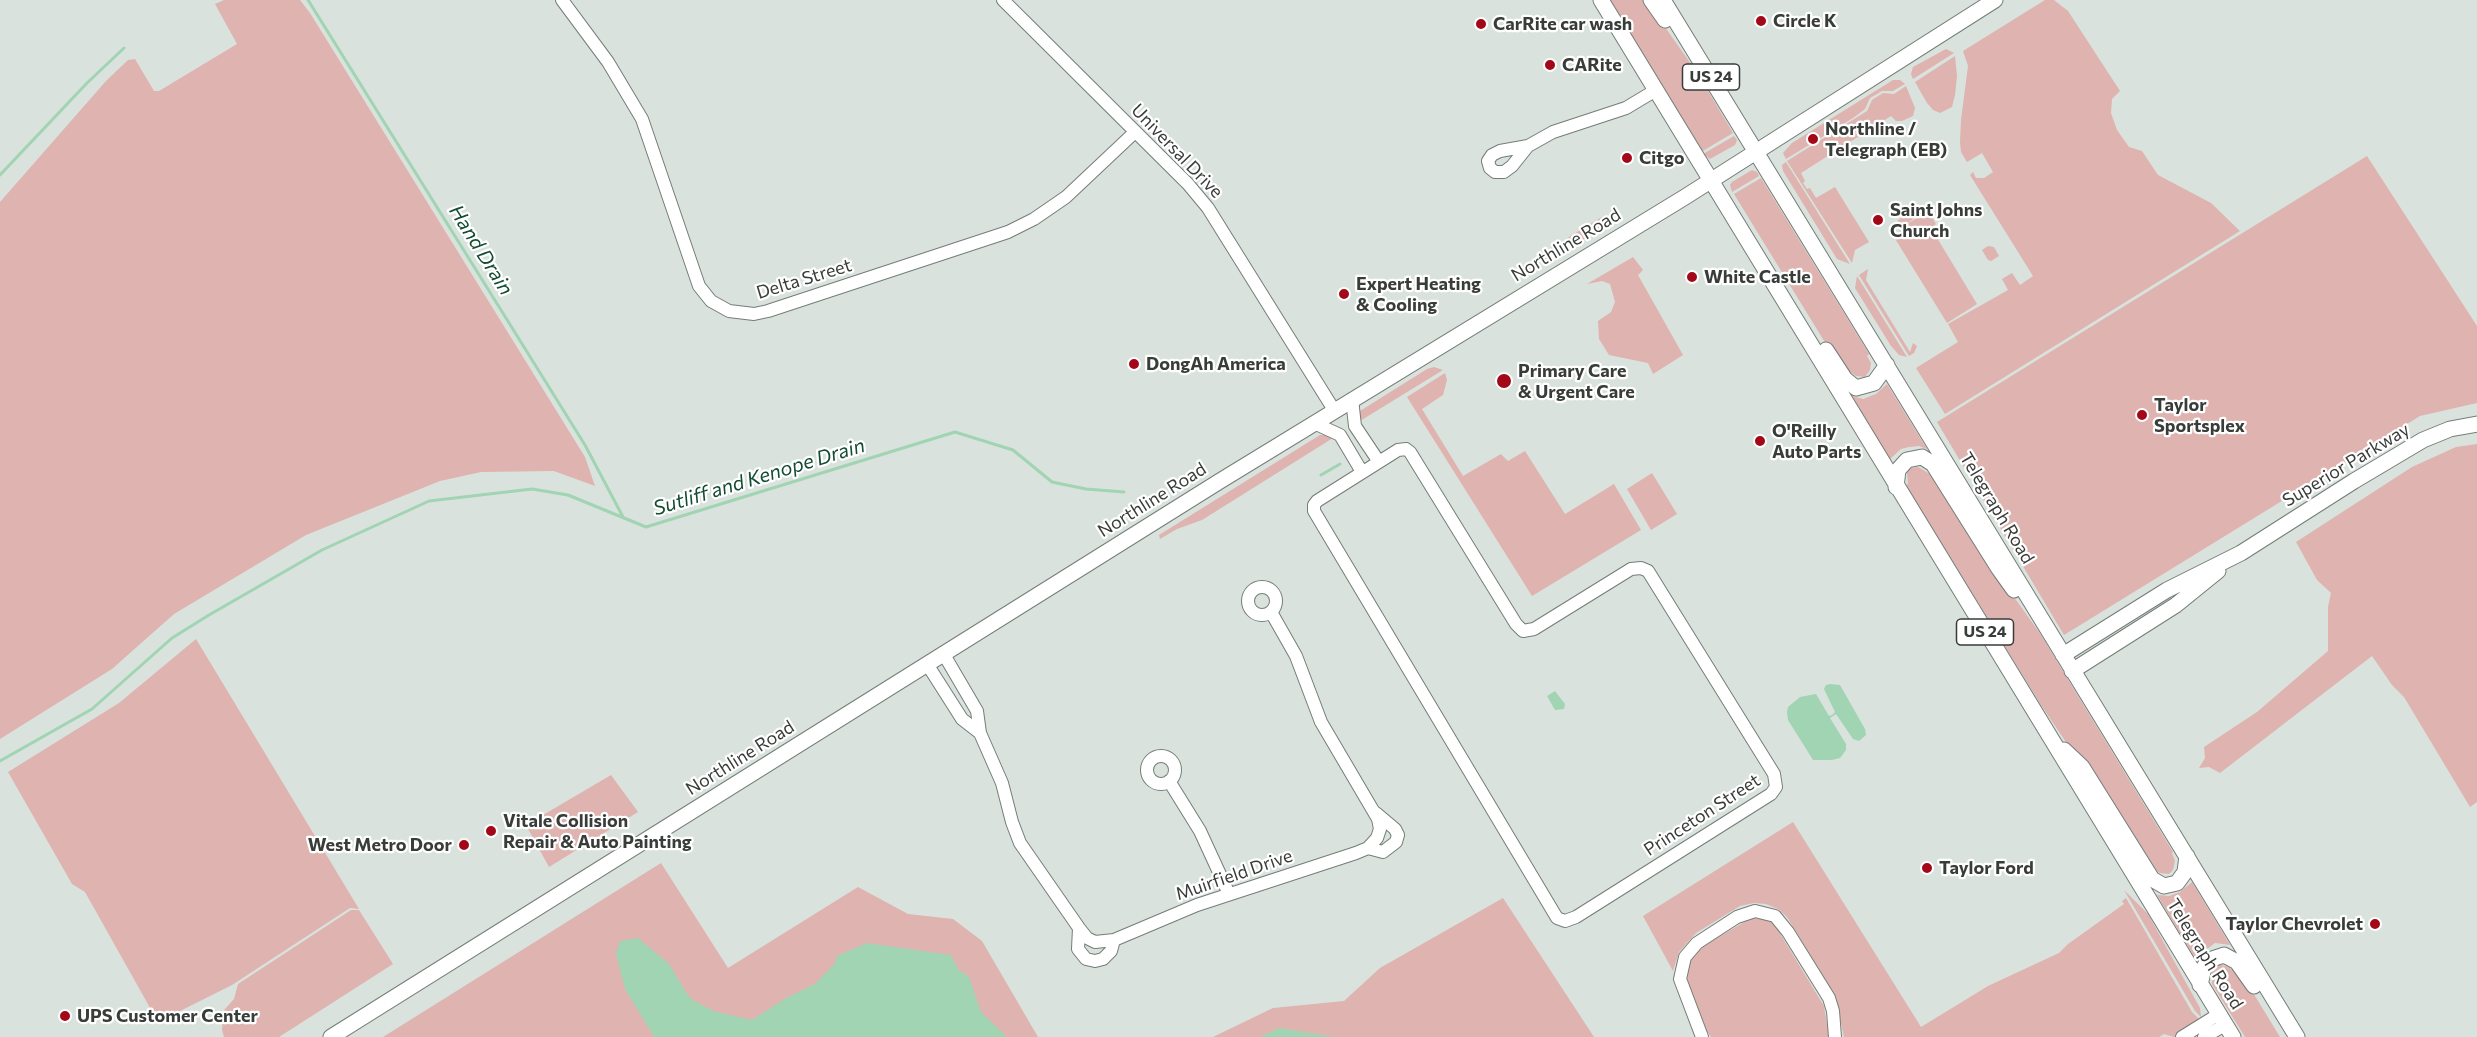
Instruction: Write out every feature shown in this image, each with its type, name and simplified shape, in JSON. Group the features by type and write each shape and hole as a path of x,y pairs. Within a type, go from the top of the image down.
{"main road":[{"name":"Telegraph Road","path":"1601,0 2226,1025"},
{"path":"1651,0 1681,43 1694,49"},
{"name":"Telegraph Road","path":"1663,0 2297,1037"},
{"name":"Northline Road","path":"331,1037 943,653 1711,179 1995,0"},
{"path":"1730,210 1751,229 1851,385 1856,388 1874,383 1887,365"},
{"name":"Superior Parkway","path":"2063,655 2167,590 2241,553 2423,440 2450,429 2477,424"},
{"path":"1896,487 1898,470 1907,460 1922,457 1933,464 1999,569 2014,590 2035,608"},
{"name":"Superior Parkway","path":"2072,670 2176,605 2241,553"},
{"path":"2046,730 2082,767 2152,879 2164,886 2177,883 2186,872 2187,856"},
{"path":"2200,985 2204,967 2209,960 2216,956 2231,957 2246,971 2285,1037"}],"street":[{"name":"Delta Street","path":"562,0 608,63 642,119 699,286 711,301 729,311 754,314 768,311 1008,232 1034,219 1066,197 1135,132"},
{"name":"Universal Drive","path":"1003,0 1188,184 1208,208 1334,410"},
{"path":"1528,146 1553,132 1626,108 1656,90"},
{"path":"1352,399 1355,426 1379,462"},
{"path":"1314,423 1340,435 1362,472"},
{"name":"Princeton Street","path":"1398,450 1410,452 1516,624 1523,631 1534,629 1631,569 1641,568 1648,571 1774,774 1776,787 1772,794 1576,917 1565,921 1557,918 1314,511 1317,501 1362,472 1398,450"},
{"path":"1271,612 1296,656 1321,722 1376,813 1380,829 1377,838 1368,848"},
{"path":"943,653 977,711 980,733 998,773 1020,843 1087,938 1095,942 1114,940"},
{"path":"927,664 962,720 980,733"},
{"path":"1169,781 1200,831 1229,894"},
{"name":"Muirfield Drive","path":"1079,928 1078,949 1086,959 1103,959 1111,951 1114,940 1197,904 1368,848 1383,852 1396,842 1398,835 1395,829 1376,813"},
{"path":"1702,1037 1680,980 1685,957 1697,943 1737,917 1755,911 1775,916 1788,932 1829,998 1833,1011 1835,1037"},
{"path":"2182,1037 2226,1025"},
{"path":"2204,1037 2226,1025"}],"shaded area":[{"path":"224,0 300,0 310,13 585,457 595,486 554,471 481,472 440,481 306,535 174,614 112,669 0,739 0,202 106,81 128,60 135,59 154,91 159,91 237,44 215,4"},
{"path":"1610,0 1646,0 1698,74 1733,133 1701,152"},
{"path":"2045,0 2054,0 2068,11 2120,91 2112,99 2111,113 2117,130 2129,147 2142,151 2158,175 2211,203 2240,231 1945,414 1916,368 1958,342 1948,324 2008,290 2002,279 2012,273 2020,285 2033,276 1970,175 1973,172 1976,178 1984,178 1993,172 1982,153 1967,162 1961,152 1961,120 1968,66 1963,51"},
{"path":"1946,49 1954,53 1913,79 1911,74 1913,67"},
{"path":"1955,56 1957,76 1952,107 1940,113 1933,110 1927,103 1915,82"},
{"path":"1893,80 1900,80 1905,84 1893,91 1882,91 1870,98 1865,109 1853,118 1786,159 1783,153 1792,143"},
{"path":"1906,86 1915,108 1913,116 1896,121 1891,116 1801,173 1805,181 1803,183 1807,189 1810,188 1816,198 1835,187 1869,242 1855,250 1852,263 1787,161 1867,111 1872,100 1883,93 1894,94"},
{"path":"1734,136 1737,140 1735,145 1710,159 1703,154"},
{"path":"2367,156 2477,326 2477,403 2420,416 2064,635 1937,422"},
{"path":"1786,162 1850,264 1837,259 1783,171 1782,165"},
{"path":"1752,170 1759,176 1732,192 1730,185 1732,182"},
{"path":"1761,178 1869,354 1867,356 1871,363 1870,370 1865,377 1856,376 1837,362 1734,194"},
{"path":"1912,204 1917,216 1900,229 1897,224 1898,220 1909,214 1907,207"},
{"path":"1932,209 1935,213 1931,216 1936,224 1931,228 1977,304 1947,323 1894,237 1907,224"},
{"path":"1605,215 1609,224 1547,262 1538,256"},
{"path":"1988,246 1994,247 1999,256 1991,261 1982,250"},
{"path":"1633,257 1643,270 1638,275 1683,355 1653,374 1648,363 1609,355 1599,339 1598,321 1611,312 1615,302 1610,284 1602,281 1587,284"},
{"path":"1868,269 1866,280 1910,352 1913,343 1917,346 1914,353 1909,356 1859,275"},
{"path":"1857,276 1907,357 1899,355 1891,346 1855,288"},
{"path":"1434,367 1443,370 1360,421 1357,416 1360,411 1427,369"},
{"path":"1445,373 1447,380 1443,395 1422,409 1463,476 1501,454 1508,461 1525,451 1565,514 1614,484 1641,530 1532,596 1407,397"},
{"path":"1887,384 1927,449 1919,446 1901,449 1890,459 1852,396 1863,399 1876,394"},
{"path":"1320,435 1330,435 1333,438 1202,520 1177,529 1160,539 1159,535"},
{"path":"2477,444 2477,802 2470,807 2404,697 2392,685 2372,656 2220,773 2209,767 2199,768 2205,758 2204,747 2257,712 2328,651 2328,607 2331,593 2317,580 2296,542 2412,467 2456,447"},
{"path":"1918,467 1935,477 1996,572 2039,632 2173,852 2175,861 2173,870 2169,874 2160,873 2150,867 2041,705 1906,485 1908,484 1907,472 1910,468"},
{"path":"1652,473 1677,514 1651,530 1627,489"},
{"path":"196,639 359,909 350,908 232,985 158,1022 85,892 72,884 8,772 119,703"},
{"path":"1830,684 1840,685 1865,729 1866,735 1859,741 1853,739 1836,714 1830,718 1846,744 1846,750 1840,758 1813,760 1788,720 1788,707 1800,697 1816,694 1829,716 1832,715 1835,712 1824,689"},
{"path":"1555,691 1565,704 1564,709 1555,710 1547,696"},
{"path":"611,775 638,812 549,867 526,825"},
{"path":"1793,822 1921,1027 1988,986 2059,953 2124,904 2122,901 2126,898 2192,1012 2200,1020 2174,1037 2164,1034 2159,1037 1844,1037 1835,995 1787,917 1778,909 1766,904 1754,903 1740,906 1696,933 1679,952 1673,971 1643,916"},
{"path":"661,863 728,968 858,887 908,914 953,919 982,941 1038,1037 383,1037"},
{"path":"2192,882 2230,945 2215,943 2195,958 2157,895 2169,896 2180,892"},
{"path":"2124,890 2148,914 2200,1008 2201,1017 2195,1011"},
{"path":"1503,898 1594,1037 1213,1037 1273,1008 1344,1001 1380,968"},
{"path":"351,910 359,910 393,964 279,1037 224,1037 222,1030 224,1010 234,999 238,984"},
{"path":"1751,918 1769,920 1776,927 1824,1006 1829,1037 1711,1037 1704,1027 1687,981 1688,966 1694,955 1705,945"},
{"path":"638,938 669,964 687,994 694,1001 716,1012 752,1020 786,998 815,984 835,963 837,956 867,943 951,955 958,969 969,977 981,1012 1007,1037 654,1037 625,989 616,954 620,941"},
{"path":"2218,964 2228,967 2244,978 2280,1037 2245,1037 2212,984 2212,970"},
{"path":"1279,1028 1336,1037 1260,1037"}],"waterway":[{"name":"Hand Drain","path":"308,0 585,445 623,517"},
{"name":"Hand Drain","path":"0,175 87,83 124,48"},
{"name":"Sutliff and Kenope Drain","path":"0,761 92,709 172,638 209,615 322,550 429,501 532,489 568,495 646,527 955,432 1013,450 1052,482 1086,489 1124,492"},
{"name":"Sutliff and Kenope Drain","path":"1321,475 1340,464"}],"place":[{"name":"Circle K","path":"1761,21"},
{"name":"CarRite car wash","path":"1481,24"},
{"name":"CARite","path":"1550,65"},
{"name":"Northline / Telegraph (EB)","path":"1813,139"},
{"name":"Citgo","path":"1627,158"},
{"name":"Saint Johns Church","path":"1878,220"},
{"name":"White Castle","path":"1692,277"},
{"name":"Expert Heating & Cooling","path":"1344,294"},
{"name":"DongAh America","path":"1134,364"},
{"name":"Primary Care & Urgent Care","path":"1504,381"},
{"name":"Taylor Sportsplex","path":"2142,415"},
{"name":"O'Reilly Auto Parts","path":"1760,441"},
{"name":"Vitale Collision Repair & Auto Painting","path":"491,831"},
{"name":"West Metro Door","path":"464,845"},
{"name":"Taylor Ford","path":"1927,868"},
{"name":"Taylor Chevrolet","path":"2375,924"},
{"name":"UPS Customer Center","path":"65,1016"}]}
